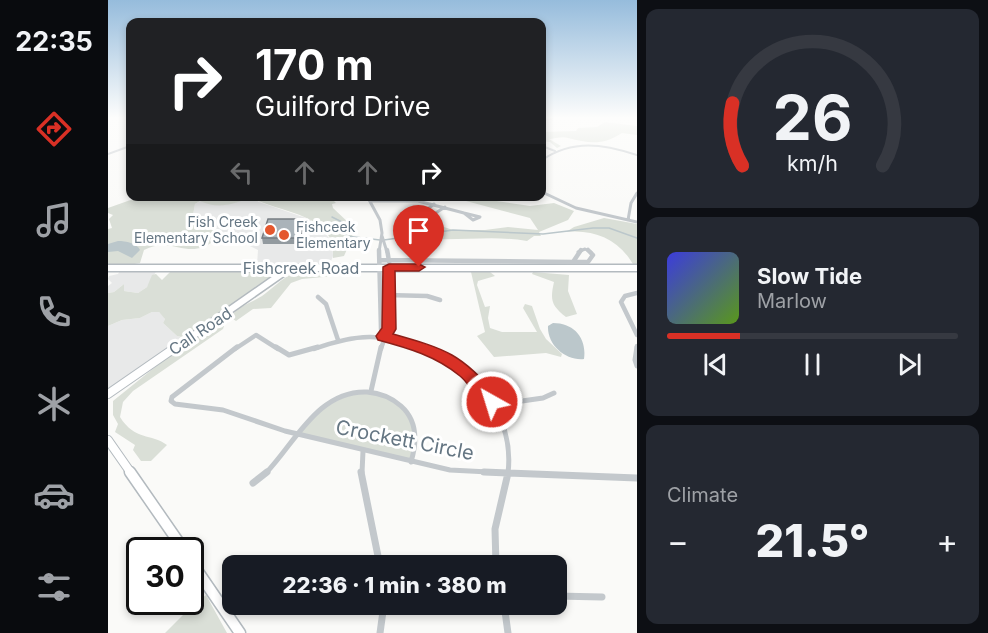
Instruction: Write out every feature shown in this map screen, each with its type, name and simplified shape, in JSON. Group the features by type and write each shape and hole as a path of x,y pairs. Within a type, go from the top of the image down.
{"main road":[{"name":"Fishcreek Road","path":"108,268 637,268"},
{"name":"Call Road","path":"108,394 290,268"},
{"path":"108,440 175,537"},
{"path":"204,580 240,633"}],"street":[{"path":"108,154 126,148"},
{"path":"546,148 555,151"},
{"path":"546,157 564,148"},
{"path":"613,148 637,155"},
{"path":"628,220 631,203 637,192"},
{"path":"546,195 581,211 637,222"},
{"path":"371,201 382,223 389,267 389,329 384,336 371,391"},
{"path":"425,201 464,213"},
{"path":"434,204 424,212 426,215 431,216 445,207"},
{"path":"383,239 380,260 380,295 381,329 384,336"},
{"path":"380,260 573,262 588,262 593,255 585,249 579,251 573,262"},
{"path":"637,293 626,296 621,302 622,310 637,331"},
{"path":"380,295 427,296 440,300"},
{"path":"318,297 326,304 338,340 384,336 431,350 459,365 480,386 497,410 508,447 507,473 494,533 495,555"},
{"name":"Crockett Circle","path":"338,340 296,354 286,354 260,335 249,338 174,393 172,403 223,410 363,451 450,470 637,478"},
{"path":"637,346 635,360 637,366"},
{"path":"253,483 269,471 321,409 338,397 371,391 398,403 412,421 415,436 411,462"},
{"path":"497,410 516,402 543,398 554,393"},
{"path":"363,451 360,465 362,486 378,555"},
{"path":"567,597 602,597"},
{"path":"380,633 382,615"},
{"path":"506,615 508,633"}],"shaded area":[{"path":"128,201 200,201 195,204 193,215 221,232 215,235 215,240 197,249 154,246 144,250 140,263 108,265 108,229 112,228 109,219 113,215 108,213 108,208"},
{"path":"200,201 241,201 224,205 213,205"},
{"name":"Fish Creek Elementary School","path":"201,201 257,201 309,219 321,228 332,242 333,256 330,264 257,265 258,250 211,227 193,215 195,204"},
{"path":"259,201 334,201 336,203 332,204 333,208 352,226 350,234 353,236 344,256 333,258 332,243 327,233 319,225 297,214"},
{"path":"466,201 497,201 530,206 554,203 574,211 568,220 539,232 541,236 534,236 527,241 407,236 441,226 453,230 508,227 538,230 530,218"},
{"path":"604,218 637,224 637,266 634,266 622,249 606,238 587,232 566,232 574,227"},
{"path":"118,241 134,244 140,250 132,258 118,251 108,252 108,244"},
{"path":"121,269 157,270 147,287 138,293 124,291 124,284 114,292 108,293 108,286 112,283 108,279 109,276 118,274"},
{"path":"270,271 277,276 187,338 177,336 163,323 165,319 159,312 152,312 140,318 122,320 108,326 108,293 114,292 124,284 124,291 138,293 147,287 152,275 156,274 162,280 170,272"},
{"path":"471,272 490,272 495,276 478,281 477,285 485,307 490,306 488,318 490,328 502,332 537,332 523,308 525,304 532,306 540,329 546,339 562,354 561,357 546,353 494,357 477,336 485,332"},
{"path":"533,272 569,275 568,291 577,314 566,317 561,313 553,302 554,282 532,274"},
{"path":"293,273 329,273 334,276 302,279 291,283 271,308 253,309 236,321 230,317 237,310 262,296"},
{"path":"152,312 159,312 165,319 163,323 177,336 187,338 108,392 108,326 122,320 140,318"},
{"path":"553,323 567,326 578,333 583,345 584,359 564,354 554,345 548,326"},
{"path":"218,324 224,326 223,329 133,391 123,402 120,417 131,430 167,445 151,461 141,461 133,450 135,445 115,432 118,424 113,415 113,401 170,355"},
{"path":"354,392 383,396 397,402 404,409 412,424 411,462 300,434 321,409"},
{"path":"206,595 227,633 165,633 183,615 204,615 204,597"}],"building":[{"name":"Fishceek Elementary","path":"268,219 303,219 298,238 262,238"}],"waterway":[{"path":"332,217 342,222 340,226 346,230 346,236 380,240"},
{"path":"384,240 453,230 543,234 593,228 609,228 637,238"}],"place":[{"name":"Fish Creek Elementary School","path":"270,230"},
{"name":"Fishceek Elementary","path":"284,235"}],"route":[{"path":"419,267 389,267 389,329 384,336 425,348 453,361 470,375 492,402"}]}
